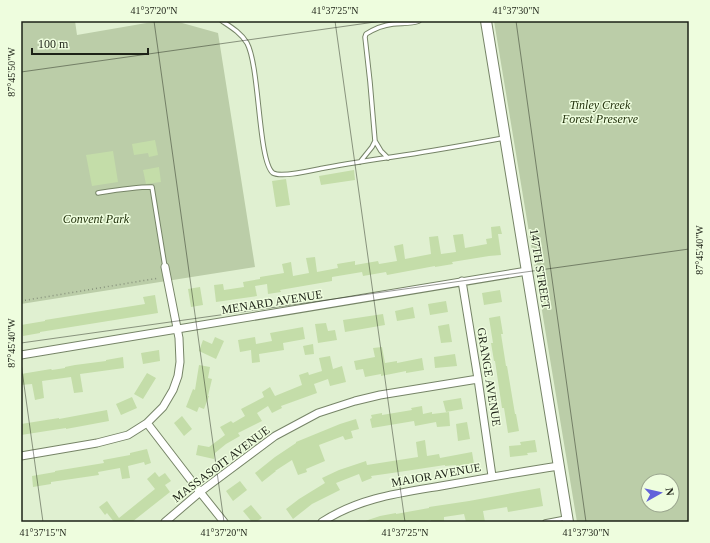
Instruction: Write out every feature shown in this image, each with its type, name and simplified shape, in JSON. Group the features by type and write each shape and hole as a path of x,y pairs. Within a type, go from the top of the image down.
{"main road":[{"name":"147TH STREET","path":"486,21 568,520"}],"street":[{"path":"21,456 97,443 128,435 147,423 160,411 168,400 178,376 180,353 177,328 165,267"},
{"name":"MENARD AVENUE","path":"21,355 527,271"},
{"name":"GRANGE AVENUE","path":"462,281 492,476"},
{"name":"MASSASOIT AVENUE","path":"165,522 200,492 275,436 318,414 355,401 387,394 478,379"},
{"path":"147,423 224,522"},
{"name":"MAJOR AVENUE","path":"322,522 347,508 381,496 492,476 559,466"}],"lane":[{"path":"222,21 244,39 250,50 255,74 265,153 269,167 272,172 278,175 286,175 505,138"},
{"path":"388,158 381,151 375,141 365,37 366,34 383,26 419,21"},
{"path":"360,162 375,141"},
{"path":"98,193 124,188 152,187 165,267"},
{"path":"545,522 568,520"}],"path":[{"path":"21,301 159,278"}],"green space":[{"name":"Convent Park","path":"21,21 75,21 77,35 158,21 175,21 218,33 255,267 21,304"},
{"name":"Tinley Creek Forest Preserve","path":"494,21 689,21 689,522 577,522"}],"building":[{"path":"155,140 158,155 149,157 148,153 134,155 132,144"},
{"path":"113,151 118,182 92,186 86,155"},
{"path":"159,167 161,182 146,184 143,170"},
{"path":"354,170 355,180 321,185 319,176"},
{"path":"286,179 290,205 276,207 272,181"},
{"path":"500,226 502,234 498,234 501,255 452,262 453,264 387,275 386,272 363,276 362,272 332,277 332,281 280,290 281,292 268,294 267,284 255,286 257,296 216,302 214,285 223,284 224,290 244,287 243,282 260,279 260,277 284,273 282,264 291,262 293,276 309,273 306,258 315,257 317,272 338,268 337,264 355,261 355,265 378,261 379,264 397,261 394,246 403,244 405,259 431,254 429,237 438,236 441,254 456,252 453,235 463,234 465,248 487,244 486,239 492,238 491,227"},
{"path":"200,287 203,305 191,307 188,289"},
{"path":"500,290 502,302 484,305 482,293"},
{"path":"155,295 158,313 23,336 21,325 145,304 143,297"},
{"path":"446,301 448,312 430,315 428,304"},
{"path":"413,307 415,318 397,321 395,311"},
{"path":"383,314 385,325 345,332 343,320"},
{"path":"500,316 506,366 519,431 508,433 504,408 502,408 491,343 493,343 489,318"},
{"path":"326,323 328,331 335,330 337,340 318,343 315,324"},
{"path":"449,324 452,342 441,343 438,326"},
{"path":"303,327 305,339 283,343 284,350 259,354 260,362 252,363 251,350 240,352 238,340 255,337 256,344 272,341 270,333"},
{"path":"215,337 224,341 216,359 199,351 203,340 212,344"},
{"path":"313,344 314,354 305,355 303,346"},
{"path":"382,347 385,363 397,361 397,363 422,358 424,370 365,377 363,369 356,370 354,361 375,357 373,348"},
{"path":"159,350 160,361 143,364 141,353"},
{"path":"455,354 457,366 435,368 434,357"},
{"path":"330,356 333,369 342,366 346,382 330,386 328,379 314,384 317,393 281,406 282,408 272,413 268,406 257,413 262,421 238,433 240,436 226,444 215,453 214,459 196,455 198,445 209,447 225,435 220,427 231,421 233,423 245,416 241,409 264,397 262,392 270,387 275,396 302,385 299,375 308,372 309,375 322,371 319,358"},
{"path":"123,357 124,368 80,374 83,392 74,393 71,377 42,381 44,398 35,400 32,384 21,385 21,374 65,368"},
{"path":"199,365 210,367 208,378 212,379 209,396 204,409 199,407 197,412 186,407 193,389 195,390"},
{"path":"147,373 156,378 143,399 134,394"},
{"path":"132,397 137,408 121,415 116,404"},
{"path":"461,398 463,409 446,412 443,401"},
{"path":"422,406 423,414 432,412 432,414 449,412 450,426 437,427 436,422 415,426 414,421 372,428 370,419 372,418 371,415 382,413 382,415 412,410 411,408"},
{"path":"107,410 109,421 21,435 21,424"},
{"path":"182,416 192,429 184,436 174,423"},
{"path":"356,419 359,429 351,431 353,438 345,440 343,436 319,445 325,461 306,469 307,472 298,475 292,460 262,482 255,473 296,442"},
{"path":"467,422 470,439 458,441 456,424"},
{"path":"425,440 427,456 439,454 440,458 472,452 474,464 456,467 456,465 445,465 371,476 372,478 362,482 359,474 336,483 340,490 312,504 293,519 286,509 325,483 322,478 339,470 366,461 367,465 418,457 416,442"},
{"path":"535,440 537,452 527,453 528,455 510,457 509,446 521,445 520,442"},
{"path":"147,449 151,463 145,465 144,462 128,466 130,478 122,479 120,468 98,472 99,475 51,482 51,484 33,487 32,476 104,463 103,460 130,455 130,453"},
{"path":"155,472 159,477 165,473 171,481 165,485 170,492 132,522 114,522 107,513 105,515 99,507 107,501 119,518 155,489 147,479"},
{"path":"240,481 247,490 233,501 226,491"},
{"path":"540,488 543,506 508,512 507,507 483,511 485,522 466,522 464,514 444,517 444,522 431,522 431,520 418,522 365,521 380,516"},
{"path":"251,505 262,518 256,522 252,522 243,511"}]}
